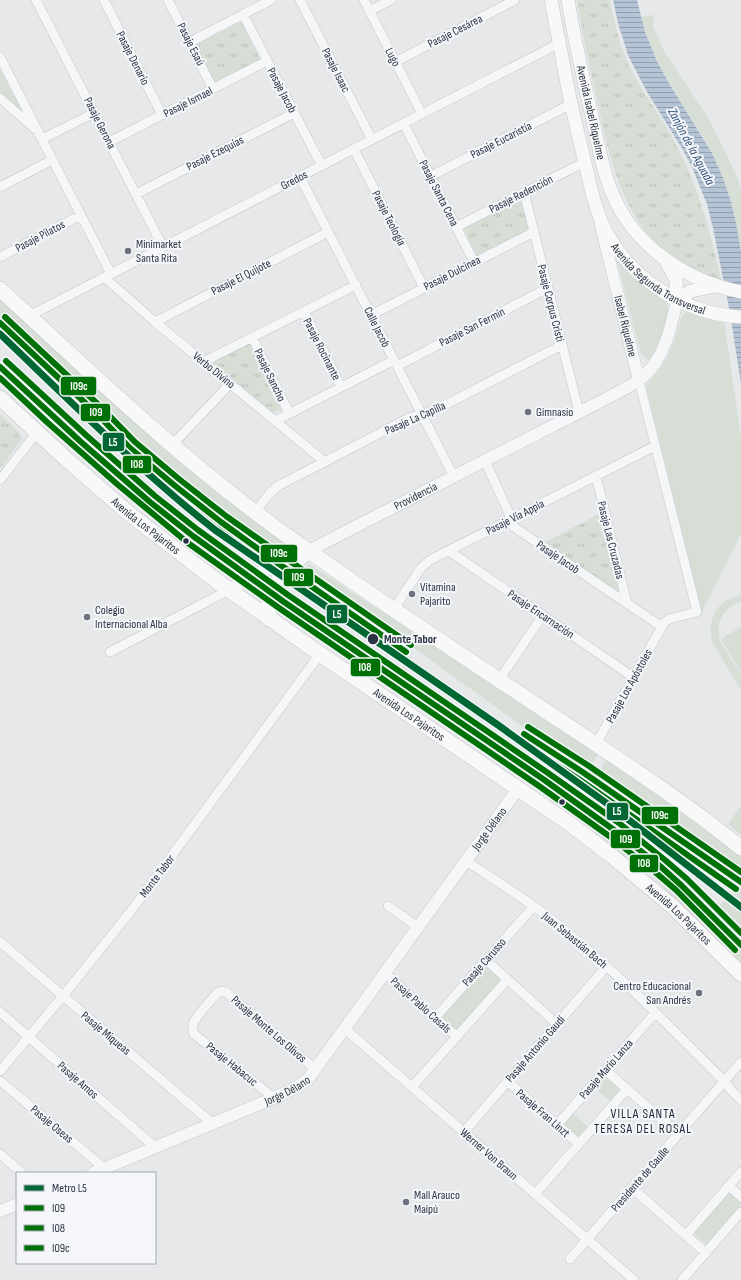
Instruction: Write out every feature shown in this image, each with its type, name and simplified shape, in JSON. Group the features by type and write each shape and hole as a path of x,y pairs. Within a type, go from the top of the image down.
{"main road":[{"name":"Isabel Riquelme","path":"551,0 570,104 598,211"},
{"name":"Avenida Isabel Riquelme","path":"568,0 580,67 606,175 613,195 628,222"},
{"name":"Avenida Segunda Transversal","path":"598,211 606,231 617,249 649,282 677,300 703,311 741,317"},
{"name":"Avenida Segunda Transversal","path":"628,222 645,242 663,258 689,274 719,286 741,292"},
{"path":"663,258 671,268 676,280 677,300"},
{"path":"677,300 688,292 696,289 719,286"},
{"path":"0,289 172,445 255,512 308,551 596,744 699,816 741,848"},
{"name":"Avenida Los Pajaritos","path":"0,398 127,512 229,590 592,840 643,881 699,932 741,974"},
{"path":"269,619 268,602 274,586 308,551"}],"street":[{"name":"Pasaje Gerona","path":"36,0 163,247"},
{"name":"Pasaje Denario","path":"104,0 162,115"},
{"name":"Pasaje Esaú","path":"168,0 213,89"},
{"path":"190,42 271,0"},
{"name":"Pasaje Isaac","path":"300,0 372,140"},
{"name":"Lugo","path":"364,0 422,114"},
{"path":"369,11 391,0"},
{"name":"Pasaje Cesárea","path":"395,62 515,0"},
{"name":"Pasaje Jacob","path":"243,14 322,166"},
{"name":"Gredos","path":"29,316 558,44"},
{"name":"Verbo Divino","path":"0,57 80,215 107,276 155,322 325,462"},
{"name":"Pasaje Ismael","path":"109,142 267,61"},
{"path":"0,98 40,136 94,112"},
{"name":"Pasaje Eucaristía","path":"431,176 570,104"},
{"name":"Pasaje Ezequías","path":"136,194 294,113"},
{"name":"Pasaje Santa Cena","path":"404,124 474,262"},
{"name":"Pasaje Teología","path":"354,149 424,288"},
{"path":"2,184 52,160"},
{"name":"Pasaje Redención","path":"456,227 585,162"},
{"name":"Calle Jacob","path":"300,177 454,476"},
{"name":"Pasaje Corpus Cristi","path":"524,192 579,412"},
{"name":"Isabel Riquelme","path":"598,211 697,612 669,619 662,627"},
{"name":"Pasaje Pilatos","path":"0,257 80,215"},
{"name":"Pasaje El Quijote","path":"155,322 328,232"},
{"name":"Pasaje Dulcinea","path":"371,315 534,232"},
{"path":"203,362 356,285"},
{"name":"Pasaje San Fermín","path":"275,421 341,386 395,363 548,288"},
{"name":"Providencia","path":"110,652 259,573 308,551 639,381 654,366 662,352 677,300"},
{"name":"Pasaje Rocinante","path":"304,311 341,386"},
{"name":"Pasaje Sancho","path":"252,338 289,413"},
{"name":"Pasaje La Capilla","path":"255,512 275,488 409,418 433,411 562,345"},
{"path":"172,445 230,384"},
{"path":"0,480 37,432"},
{"name":"Pasaje Vía Appia","path":"394,609 424,565 430,560 655,446"},
{"name":"Pasaje Jacob","path":"485,461 509,513 512,524 517,530 662,627"},
{"name":"Pasaje Las Cruzadas","path":"596,476 627,603"},
{"name":"Pasaje Encarnación","path":"449,551 634,677"},
{"path":"499,680 543,615"},
{"name":"Pasaje Los Apóstoles","path":"596,744 662,627"},
{"name":"Monte Tabor","path":"0,1071 63,996 134,907 320,654"},
{"name":"Jorge Délano","path":"99,1171 274,1098 308,1079 518,789"},
{"name":"Juan Sebastián Bach","path":"466,861 534,906 575,938 655,1013 741,1100"},
{"path":"388,906 418,927"},
{"name":"Pasaje Carusso","path":"435,1018 534,906"},
{"name":"Pasaje Miqueas","path":"0,942 213,1124"},
{"path":"486,960 557,1024"},
{"name":"Pasaje Antonio Gaudí","path":"464,1132 606,967"},
{"name":"Pasaje Pablo Casals","path":"385,973 457,1037"},
{"path":"412,1087 507,980"},
{"name":"Pasaje Monte Los Olivos","path":"192,1028 194,1022 217,993 222,991 226,992 315,1068"},
{"name":"Pasaje Amos","path":"0,1012 156,1148"},
{"name":"Pasaje Mario Lanza","path":"557,1125 655,1013"},
{"name":"Pasaje Habacuc","path":"192,1028 194,1034 274,1098"},
{"name":"Werner Von Braun","path":"344,1028 634,1280"},
{"name":"Presidente de Gaulle","path":"570,1259 741,1062"},
{"path":"605,1070 679,1134"},
{"name":"Pasaje Oseas","path":"0,1080 99,1171"},
{"name":"Pasaje Fran Linzt","path":"507,1081 579,1144"},
{"path":"535,1194 627,1089"},
{"path":"0,1154 21,1172"},
{"path":"686,1235 741,1172"},
{"path":"729,1186 741,1197"},
{"path":"632,1188 706,1253"},
{"path":"0,1211 16,1204"},
{"path":"682,1280 741,1212"}],"green space":[{"path":"577,0 610,0 619,39 629,66 673,138 692,180 709,229 721,280 706,276 674,259 656,244 641,226 629,206 612,163 606,141"},
{"path":"655,15 653,19 653,27 664,51 707,116 737,177 741,189 741,251 723,178 703,137 666,76 646,34 640,17"},
{"path":"241,22 261,61 215,84 195,45"},
{"path":"0,67 25,114 0,92"},
{"path":"521,199 529,232 478,257 463,228"},
{"path":"616,256 647,288 667,303 669,311 663,337 657,353 648,360 641,354"},
{"path":"0,296 299,548 282,556 229,519 98,410 0,315"},
{"path":"689,312 724,321 741,437 741,534 702,612 646,386 660,369 669,354 682,316"},
{"path":"250,343 281,409 274,413 210,363"},
{"path":"0,414 16,429 22,439 0,469"},
{"path":"599,514 620,595 544,543"},
{"path":"309,564 373,606 390,614 598,755 586,772 303,568"},
{"path":"741,595 741,602 729,608 722,617 719,635 720,641 741,675 741,690 713,644 711,627 712,619 719,606 725,601"},
{"path":"741,627 741,673 721,639"},
{"path":"606,760 724,840 741,855 741,875 596,777"},
{"path":"741,806 741,835 728,824"},
{"path":"602,820 633,847 683,886 741,945 741,967 653,877 594,832"},
{"path":"737,886 741,889 741,929 719,906"},
{"path":"487,964 503,978 457,1030 441,1016"},
{"path":"606,1074 623,1089 611,1102 594,1087"},
{"path":"572,1112 588,1127 580,1136 575,1136 564,1125 564,1120"},
{"path":"729,1192 741,1203 741,1207 707,1245 692,1232"}],"water":[{"name":"Zanjón de la Aguada","path":"613,0 637,0 645,32 657,61 712,153 723,178 731,202 741,252 741,384 730,313 707,204 692,167 683,150 647,92 628,55 618,23"}],"metro line":[{"name":"L5","path":"0,334 132,459 215,530 498,725 616,810 741,907"}],"transit line":[{"name":"I09c","path":"5,317 102,408 135,442 179,479 226,516 411,645"},
{"name":"I09","path":"0,323 97,414 130,448 174,485 221,522 279,564 406,652"},
{"name":"I08","path":"0,334 125,454 169,491 216,528 401,659"},
{"name":"I09c","path":"6,361 155,496 198,530 288,595 619,823 687,879 741,933"},
{"name":"I09","path":"0,367 81,442 150,502 193,536 284,602 543,779 614,830 660,866 681,885 741,945"},
{"name":"I08","path":"0,378 117,484 188,543 279,608 539,786 609,836 676,890 735,950"},
{"name":"I09c","path":"528,727 589,766 741,872"},
{"name":"I09","path":"524,734 584,773 741,882"},
{"name":"I08","path":"520,741 580,780 736,889"}],"place":[{"name":"Minimarket Santa Rita","path":"128,251"},
{"name":"Gimnasio","path":"528,412"},
{"name":"Vitamina Pajarito","path":"412,594"},
{"name":"Colegio Internacional Alba","path":"87,617"},
{"name":"Monte Tabor","path":"373,639"},
{"name":"Centro Educacional San Andrés","path":"699,993"},
{"name":"Mall Arauco Maipú","path":"406,1202"}],"district":[{"name":"VILLA SANTA TERESA DEL ROSAL","path":"643,1120"}]}
